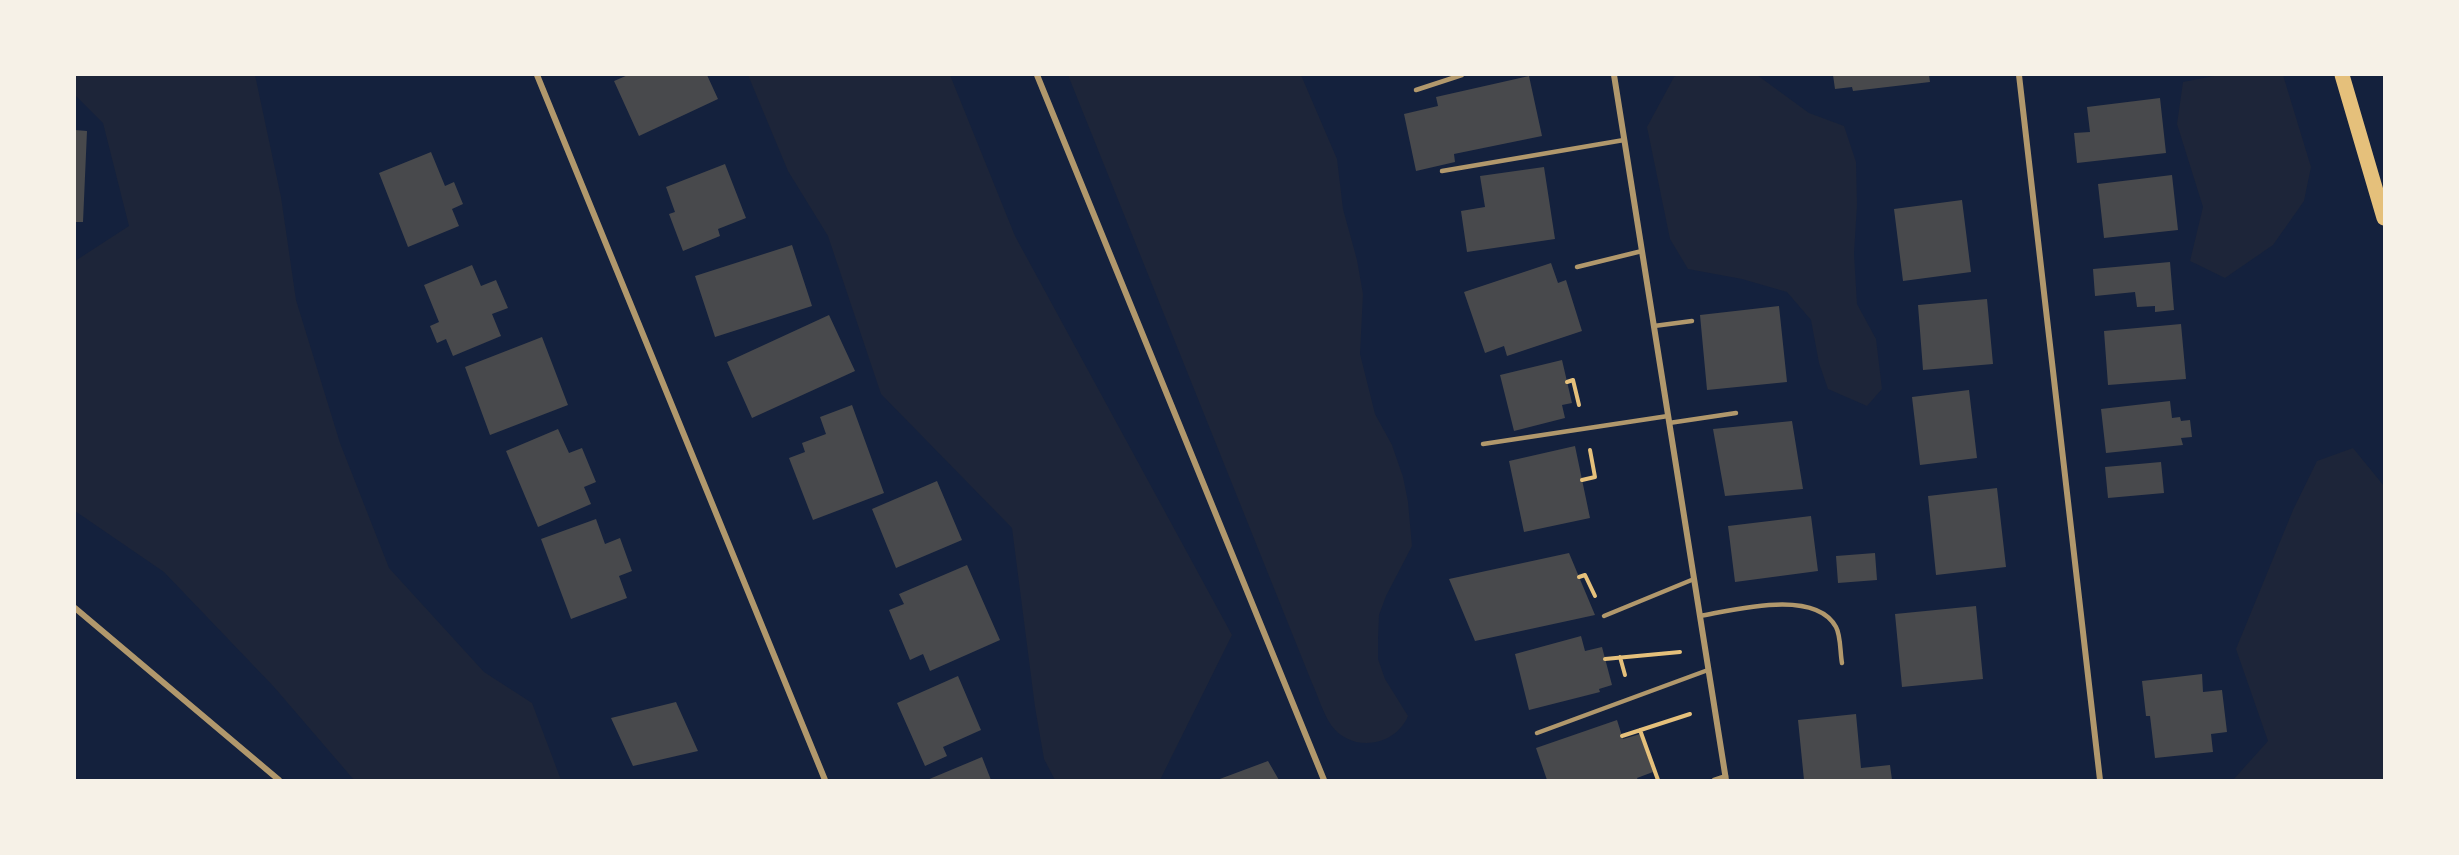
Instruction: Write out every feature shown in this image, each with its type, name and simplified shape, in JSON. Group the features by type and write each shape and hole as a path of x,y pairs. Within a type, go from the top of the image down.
{"main road":[{"path":"2342,75 2384,218"}],"street":[{"path":"537,75 825,780"},
{"path":"1037,75 1323,780"},
{"path":"1614,75 1726,778"},
{"path":"2019,75 2100,780"},
{"path":"75,608 279,780"}],"lane":[{"path":"1416,90 1462,75"},
{"path":"1442,171 1624,140"},
{"path":"1577,267 1642,251"},
{"path":"1654,326 1692,321"},
{"path":"1483,444 1736,413"},
{"path":"1604,616 1694,579"},
{"path":"1700,616 1773,604 1805,606 1827,617 1836,628 1842,663"},
{"path":"1536,733 1708,670"},
{"path":"1713,780 1726,778"}],"path":[{"path":"1582,480 1596,477"},
{"path":"1579,577 1585,575"},
{"path":"1605,659 1705,650"},
{"path":"1622,736 1714,707"},
{"path":"1640,730 1658,780"}],"shaded area":[{"path":"75,75 255,75 281,197 296,300 340,443 389,568 484,672 532,703 561,780 354,780 274,687 164,572 75,511 75,261 129,226 103,123 75,95"},
{"path":"748,75 950,75 1015,236 1232,635 1160,780 1055,780 1044,759 1035,707 1012,528 881,394 828,236 788,171"},
{"path":"1068,75 1301,75 1337,159 1343,209 1357,260 1363,294 1360,354 1375,414 1392,445 1403,477 1408,502 1412,546 1386,596 1379,615 1378,659 1385,679 1408,716 1402,726 1383,740 1361,743 1350,740 1331,725 1326,715"},
{"path":"1678,75 1757,75 1809,113 1844,126 1856,162 1857,205 1854,254 1857,304 1876,339 1882,389 1867,406 1828,389 1819,363 1811,320 1787,292 1742,279 1688,269 1670,239 1647,127 1674,77"},
{"path":"2219,75 2283,75 2311,167 2304,201 2273,245 2225,278 2190,261 2203,207 2177,124 2183,82"},
{"path":"2353,448 2384,486 2384,780 2233,780 2268,741 2236,649 2293,510 2317,461"}],"building":[{"path":"628,75 707,75 718,99 639,136 614,81"},
{"path":"1833,75 1929,75 1930,82 1853,91 1852,87 1835,89"},
{"path":"1529,76 1542,136 1454,154 1455,162 1416,171 1404,114 1438,106 1436,97"},
{"path":"2160,98 2166,153 2077,163 2074,133 2090,132 2087,107"},
{"path":"75,130 87,131 83,222 75,222"},
{"path":"431,152 445,186 454,182 463,204 452,209 459,226 408,247 379,173"},
{"path":"725,164 746,218 718,229 720,236 683,251 669,214 675,212 666,187"},
{"path":"1544,167 1555,239 1467,252 1461,211 1485,207 1480,176"},
{"path":"2172,175 2178,230 2104,238 2098,184"},
{"path":"1962,200 1971,272 1903,281 1894,209"},
{"path":"792,245 812,306 715,337 695,276"},
{"path":"2170,262 2174,310 2155,312 2155,306 2137,307 2135,292 2095,296 2093,269"},
{"path":"1551,263 1558,283 1566,280 1582,331 1507,356 1504,346 1485,353 1464,292"},
{"path":"472,265 481,286 496,280 508,308 492,314 501,336 453,356 446,339 437,343 430,326 439,322 424,285"},
{"path":"1987,299 1993,364 1923,370 1918,305"},
{"path":"1779,306 1787,382 1707,390 1700,315"},
{"path":"829,315 855,371 752,418 727,362"},
{"path":"2181,324 2186,379 2108,385 2104,331"},
{"path":"542,337 568,405 490,435 465,367"},
{"path":"1562,360 1572,403 1562,405 1565,418 1514,431 1500,375"},
{"path":"1969,390 1977,458 1920,465 1912,397"},
{"path":"2170,401 2172,418 2180,417 2181,421 2190,420 2192,437 2181,438 2183,445 2106,453 2101,409"},
{"path":"852,405 884,493 813,520 789,458 805,452 802,443 826,434 820,417"},
{"path":"1792,421 1803,489 1725,496 1713,429"},
{"path":"558,429 569,453 582,448 596,482 584,487 591,504 538,527 506,451"},
{"path":"1575,446 1590,518 1524,532 1509,461"},
{"path":"2161,462 2164,493 2108,498 2105,467"},
{"path":"937,481 962,540 896,568 872,509"},
{"path":"1997,488 2006,567 1936,575 1928,496"},
{"path":"1811,516 1818,571 1735,582 1728,526"},
{"path":"596,519 605,544 620,538 632,571 619,576 627,598 571,619 541,539"},
{"path":"1569,553 1595,615 1475,641 1449,579"},
{"path":"1875,553 1877,580 1838,583 1836,556"},
{"path":"967,565 1000,640 930,671 923,654 910,660 889,610 904,604 899,594"},
{"path":"1976,606 1983,679 1902,687 1895,614"},
{"path":"1581,636 1585,651 1602,647 1612,685 1599,689 1600,692 1529,710 1515,654"},
{"path":"2202,674 2203,692 2222,690 2227,732 2211,734 2213,752 2155,758 2150,716 2146,716 2142,681"},
{"path":"958,676 981,730 943,747 947,756 925,766 897,703"},
{"path":"676,702 698,751 633,766 611,718"},
{"path":"1856,714 1861,768 1890,765 1892,780 1804,780 1798,720"},
{"path":"1617,720 1623,739 1640,734 1653,772 1637,778 1638,780 1547,780 1536,748"},
{"path":"982,757 991,780 927,780"},
{"path":"1268,761 1279,780 1217,780"}]}
